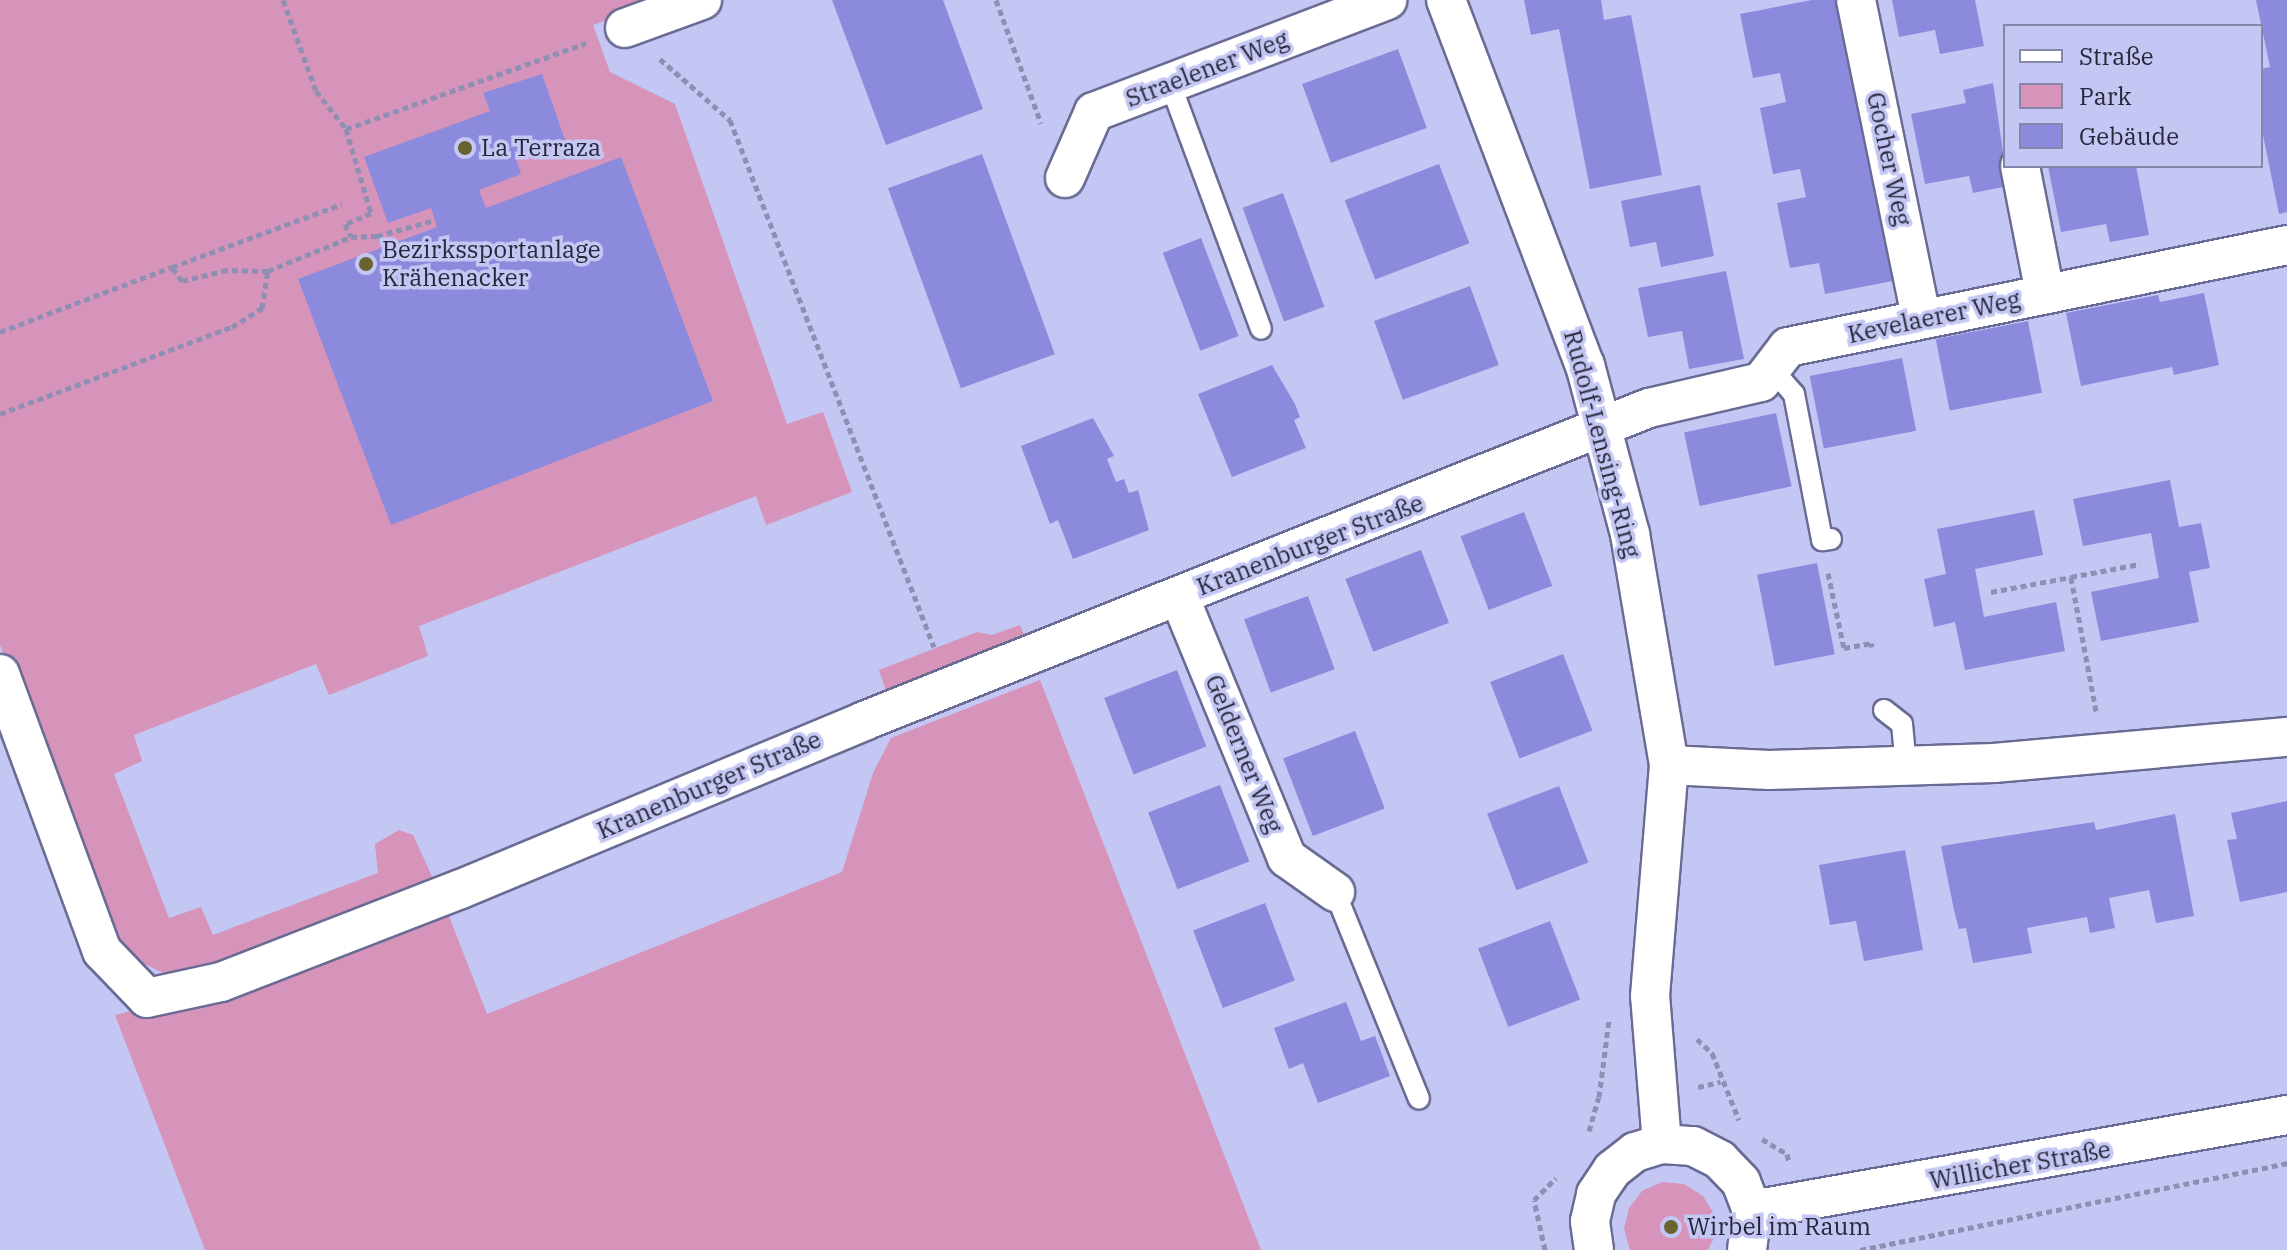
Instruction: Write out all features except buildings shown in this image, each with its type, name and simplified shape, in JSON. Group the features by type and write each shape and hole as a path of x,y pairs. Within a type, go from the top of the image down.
{"street":[{"path":"625,28 702,0"},
{"name":"Straelener Weg","path":"1065,178 1094,112 1387,0"},
{"name":"Rudolf-Lensing-Ring","path":"1446,0 1585,365 1630,534 1669,765 1650,996 1662,1144"},
{"name":"Gocher Weg","path":"1856,0 1921,318"},
{"path":"2020,168 2045,294"},
{"name":"Kevelaerer Weg","path":"1602,430 1649,408 1761,382 1788,347 2287,245"},
{"name":"Kranenburger Straße","path":"0,674 102,951 147,998 235,976 1179,596 1602,430"},
{"name":"Gelderner Weg","path":"1179,596 1287,858 1335,892"},
{"path":"1669,765 1769,770 1906,766 2105,755 2287,737"},
{"name":"Willicher Straße","path":"1752,1210 2287,1115"},
{"path":"1594,1250 1590,1221 1596,1194 1612,1170 1635,1152 1662,1144 1693,1146 1720,1160 1741,1182 1752,1210 1747,1250"}],"lane":[{"path":"1170,83 1261,329"},
{"path":"1772,369 1794,394 1826,540"},
{"path":"1884,710 1902,724 1906,766"},
{"path":"1335,892 1419,1099"}],"path":[{"path":"283,0 316,91 346,129 371,213 345,224 351,237"},
{"path":"996,0 1065,178"},
{"path":"346,129 625,28 730,120 850,441 950,688"},
{"path":"0,332 342,204"},
{"path":"172,267 182,281 227,270 268,271 351,237 377,236 435,220"},
{"path":"0,414 232,327 262,308 268,271"},
{"path":"1826,540 1844,648 1871,643 1872,647"},
{"path":"1991,592 2140,564"},
{"path":"2071,577 2105,755"},
{"path":"1585,1139 1599,1097 1604,1028"},
{"path":"1712,1053 1732,1111 1749,1133 1787,1154 1797,1203"},
{"path":"1860,1250 2287,1163"},
{"path":"1545,1250 1534,1200 1561,1173"}],"green space":[{"name":"Bezirkssportanlage Krähenacker","path":"0,0 662,0 593,25 610,72 675,104 787,424 823,412 852,492 766,525 756,496 419,626 428,656 329,695 316,664 134,735 142,761 114,774 169,918 201,907 213,935 378,873 375,844 399,830 413,835 436,885 176,979 134,959 117,935 0,645"},
{"path":"1020,625 1025,637 886,691 879,670 977,632 992,635"},
{"path":"1040,680 1261,1250 205,1250 115,1015 206,993 447,911 487,1014 842,872 873,773 891,738"},
{"path":"1662,1182 1684,1184 1703,1196 1714,1214 1715,1236 1708,1250 1630,1250 1624,1229 1629,1208 1642,1191"}],"place":[{"name":"La Terraza","path":"465,148"},
{"name":"Bezirkssportanlage Krähenacker","path":"366,264"},
{"name":"Wirbel im Raum","path":"1671,1227"}]}
